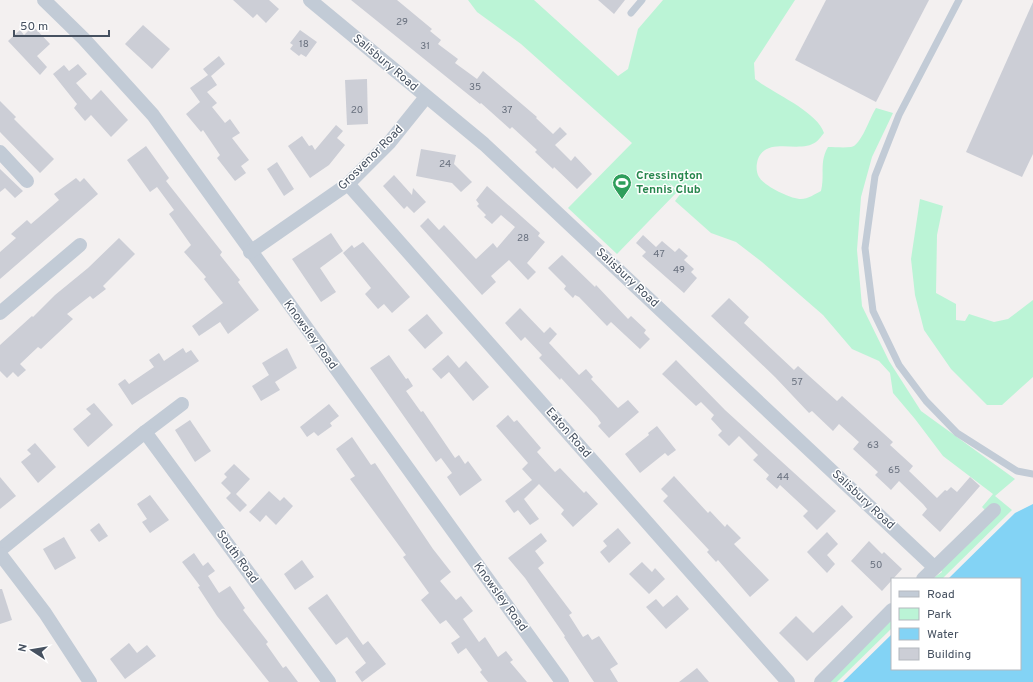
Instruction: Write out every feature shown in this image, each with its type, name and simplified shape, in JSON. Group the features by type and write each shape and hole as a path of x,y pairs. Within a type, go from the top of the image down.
{"street":[{"name":"Knowsley Road","path":"44,0 84,39 153,115 250,252 562,682"},
{"name":"Salisbury Road","path":"310,0 484,144 934,568"},
{"name":"Grosvenor Road","path":"250,252 348,184 389,143 426,97"},
{"path":"0,152 27,181"},
{"name":"Eaton Road","path":"348,184 788,682"},
{"path":"0,313 80,245"},
{"path":"0,550 145,432 182,404"},
{"name":"South Road","path":"145,432 329,682"},
{"path":"924,578 994,510"},
{"path":"0,554 45,613 90,682"},
{"path":"821,682 891,611"}],"lane":[{"path":"631,13 642,0"},
{"path":"959,0 899,115 875,176 865,248 873,311 899,365 926,401 957,433 1017,471 1033,474"}],"green space":[{"path":"468,0 534,0 618,76 628,69 638,29 663,0 795,0 754,63 755,79 813,117 820,125 824,133 817,141 809,145 769,148 762,152 758,159 757,171 762,181 791,197 801,199 806,198 821,191 823,163 828,147 851,147 855,145 862,137 876,108 893,113 872,157 861,197 857,250 862,306 889,361 921,411 1015,479 995,496 1012,510 943,578 933,578 942,572 941,570 986,511 982,507 993,494 943,456 893,393 890,373 879,361 852,349 823,315 762,262 736,242 711,233 675,201 681,193 667,181 677,192 617,254 568,208 632,143 521,44 477,12"},
{"path":"920,199 943,206 937,235 936,293 956,304 956,320 965,321 969,314 994,322 1008,319 1033,300 1033,377 1002,405 987,405 951,369 924,330 915,295 911,259"},
{"path":"891,619 891,629 837,682 826,682"}],"water":[{"path":"1033,504 1033,682 843,682 891,635 891,670 1021,670 1021,578 949,578 1015,513"}],"building":[{"path":"233,0 269,0 279,9 266,23 257,14 253,18"},
{"path":"351,0 397,0 432,29 430,31 441,40 438,44 458,59 455,63 477,79 483,71 537,117 536,118 553,134 560,127 567,134 555,145 571,161 575,156 592,174 577,189 554,167 553,169 535,152 537,150 512,127 510,129 481,103 480,104"},
{"path":"598,0 625,0 614,14"},
{"path":"826,0 929,0 876,102 795,60"},
{"path":"1033,2 1033,154 1022,177 966,152"},
{"path":"143,25 170,49 152,69 125,44"},
{"path":"33,26 50,44 37,56 47,67 40,75 8,41 20,30 24,35"},
{"path":"300,30 317,42 306,57 301,54 299,56 290,49 293,45 290,43"},
{"path":"219,56 225,64 211,76 217,85 207,92 217,103 212,107 225,123 230,119 240,133 232,138 249,160 241,166 246,173 235,181 217,158 220,155 203,130 201,132 186,114 200,102 190,88 208,75 203,69"},
{"path":"78,64 87,74 76,83 91,100 101,90 128,120 111,137 91,115 85,121 74,108 77,104 53,74 64,65 69,71"},
{"path":"367,79 368,124 347,125 345,80"},
{"path":"0,101 16,117 14,119 54,159 40,173 0,132"},
{"path":"336,125 343,131 337,138 345,145 329,165 310,178 288,146 302,136 309,146 312,145 315,150"},
{"path":"146,146 169,178 166,181 222,252 220,255 240,280 238,282 259,310 228,334 220,322 199,336 192,326 223,303 204,279 206,277 184,252 191,245 169,214 174,210 157,187 150,192 127,160"},
{"path":"421,149 456,155 454,164 472,182 461,192 452,183 416,176"},
{"path":"277,162 294,189 284,196 267,169"},
{"path":"0,169 23,191 15,198 5,188 0,192"},
{"path":"394,175 412,195 413,188 426,202 414,213 407,206 404,209 383,186"},
{"path":"76,178 80,182 84,178 98,194 0,279 0,252 16,238 11,234 27,220 31,224 59,200 54,194"},
{"path":"487,186 540,233 538,236 545,242 527,263 536,272 528,280 509,260 491,276 496,282 482,295 420,226 428,218 439,230 444,225 476,259 493,243 497,248 515,227 501,215 492,224 484,217 486,215 477,206 479,204 476,200"},
{"path":"331,233 343,251 320,268 336,292 321,302 292,259"},
{"path":"643,235 656,247 662,241 675,252 679,248 688,256 684,260 694,269 691,272 697,278 684,293 642,256 646,252 636,243"},
{"path":"119,238 135,254 103,286 106,289 93,299 90,296 67,314 73,319 41,349 38,347 20,364 26,370 18,377 13,372 7,378 0,371 0,345 32,316 33,317 55,295 88,268"},
{"path":"363,242 410,297 392,313 384,304 378,309 365,294 371,288 343,253 352,245 354,248"},
{"path":"562,255 595,287 596,285 628,319 631,316 646,330 644,333 650,339 640,349 611,322 607,326 579,297 575,295 573,298 564,289 566,286 548,268"},
{"path":"729,298 749,317 744,323 794,370 798,366 837,401 842,396 893,442 890,445 913,466 909,471 937,498 945,490 947,491 951,487 957,492 970,477 980,486 940,532 922,515 927,509 923,504 899,481 891,490 875,475 878,472 853,449 859,442 839,424 833,431 812,411 809,413 775,377 711,316"},
{"path":"520,308 544,333 550,327 557,334 549,343 579,375 586,369 593,377 591,379 618,408 628,400 639,412 609,438 598,426 601,423 597,417 561,378 560,380 539,358 542,355 525,337 521,341 505,323"},
{"path":"427,314 443,333 425,349 408,330"},
{"path":"183,348 186,353 191,350 199,361 132,405 118,384 125,379 129,384 154,367 149,360 159,353 164,361"},
{"path":"287,348 297,368 275,382 280,390 261,401 252,386 269,375 262,363"},
{"path":"389,355 406,379 408,378 413,386 406,391 421,412 423,411 455,458 459,455 465,464 468,461 482,480 460,496 447,477 452,473 441,458 436,462 370,368"},
{"path":"448,355 459,368 466,361 489,387 473,401 449,372 441,379 432,369"},
{"path":"676,360 725,410 836,511 817,530 803,516 808,511 780,485 777,489 766,479 769,475 753,460 758,455 739,436 729,446 718,435 722,431 711,419 714,415 701,402 696,406 662,374"},
{"path":"94,403 113,425 88,447 73,429 91,414 86,409"},
{"path":"329,404 339,416 330,423 332,426 318,436 314,432 307,437 300,427"},
{"path":"508,415 514,422 517,420 541,448 537,452 555,472 560,468 584,493 586,491 598,504 573,527 561,514 564,510 539,484 524,499 539,519 530,525 518,510 514,513 505,501 532,480 522,469 528,463 496,426"},
{"path":"190,420 211,451 195,462 175,430"},
{"path":"657,426 676,450 668,456 665,453 640,473 625,454 649,435 648,433"},
{"path":"352,437 371,465 375,463 433,549 451,572 440,581 456,600 461,596 473,611 463,619 479,642 485,637 498,657 506,651 513,660 510,662 527,682 488,682 480,672 482,670 466,648 458,654 451,643 460,637 446,620 440,624 421,600 429,593 403,557 406,555 350,479 355,476 336,449"},
{"path":"35,443 56,467 38,483 21,462 31,454 27,450"},
{"path":"234,464 250,479 236,494 247,505 240,512 226,498 231,493 221,483 227,477 224,474"},
{"path":"674,476 708,513 710,511 725,527 727,524 741,538 734,544 769,580 750,597 718,560 716,562 707,552 709,550 663,501 668,496 661,489"},
{"path":"0,477 16,496 0,509"},
{"path":"269,491 280,501 284,497 293,506 276,525 266,515 260,522 249,512"},
{"path":"150,495 169,520 150,533 142,522 147,519 137,504"},
{"path":"99,523 108,536 99,542 90,530"},
{"path":"618,528 631,543 609,563 600,552 607,546 603,541"},
{"path":"827,532 838,544 827,555 835,564 827,573 807,552"},
{"path":"541,533 547,541 535,551 544,563 538,568 572,613 569,615 583,637 588,634 592,640 599,636 618,664 610,669 618,682 594,682 564,637 565,636 525,578 508,558"},
{"path":"64,537 76,558 55,570 43,549"},
{"path":"869,541 882,554 884,552 902,569 894,578 891,578 891,581 882,591 851,561"},
{"path":"194,553 203,566 208,562 215,571 208,576 219,593 230,586 245,608 243,610 268,642 266,644 283,668 286,666 298,682 269,682 217,616 198,587 200,586 182,562"},
{"path":"302,560 314,577 295,590 284,574"},
{"path":"642,562 652,572 655,568 665,579 649,594 629,574"},
{"path":"0,589 2,589 12,620 0,624"},
{"path":"327,594 363,645 368,641 386,664 362,682 355,672 366,663 347,637 336,645 308,608"},
{"path":"677,595 689,609 666,629 646,607 656,599 663,607"},
{"path":"842,605 853,617 807,661 779,633 796,616 813,633"},
{"path":"129,643 137,653 147,645 156,656 125,679 110,659"},
{"path":"697,668 709,682 679,682"}],"place":[{"name":"Cressington Tennis Club","path":"622,200"}]}
